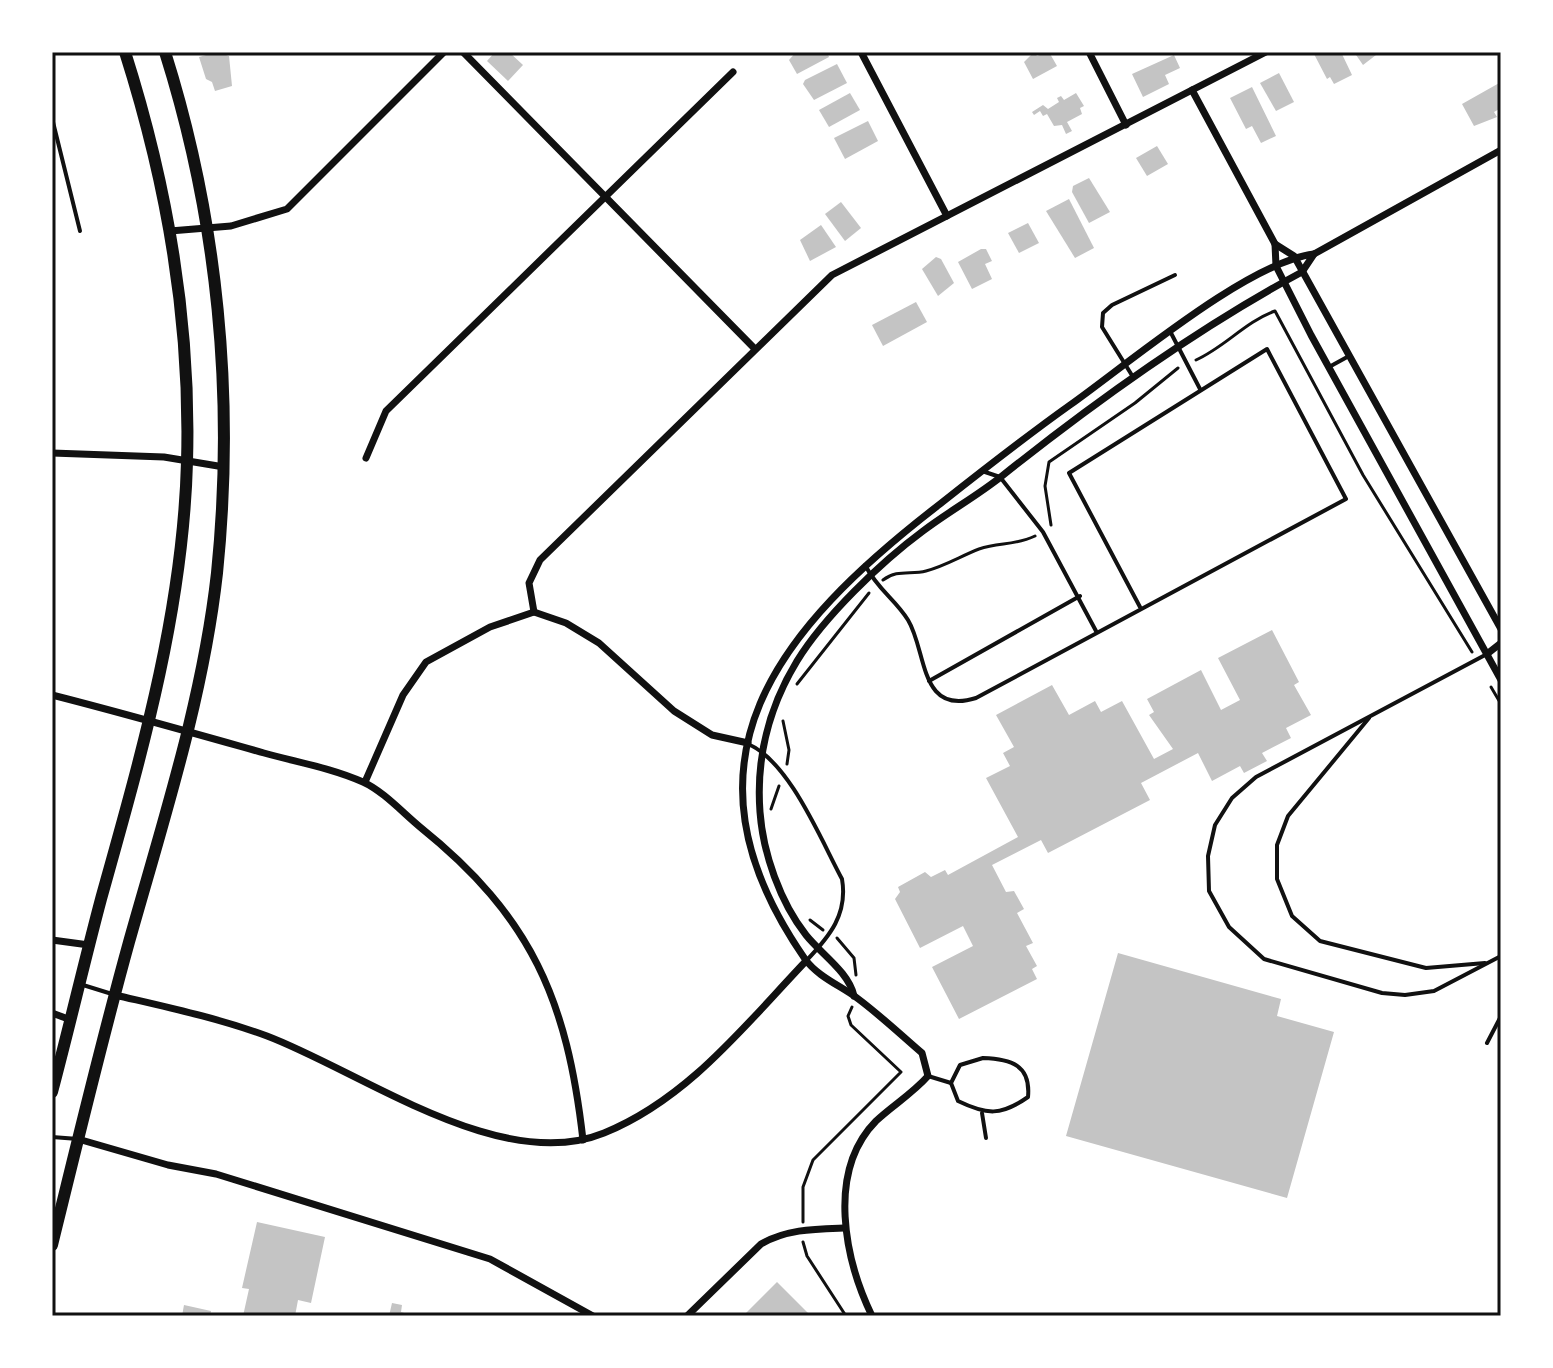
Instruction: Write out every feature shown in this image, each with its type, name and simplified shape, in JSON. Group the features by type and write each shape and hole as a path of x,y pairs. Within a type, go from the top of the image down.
{"main road":[{"path":"52,1092 78,983 151,719 176,577 187,461 183,334 170,231 144,110 125,52"},
{"path":"52,1245 114,995 187,731 214,589 224,467 220,322 196,164 165,52"}],"street":[{"path":"170,231 207,229 265,219 287,209 444,52"},
{"path":"463,52 603,198 755,349"},
{"path":"861,52 947,216"},
{"path":"1089,52 1126,125"},
{"path":"534,612 529,583 540,560 832,275 1266,52"},
{"path":"366,458 386,411 733,72"},
{"path":"1192,90 1275,244 1276,266 1284,282 1501,680"},
{"path":"872,1316 857,1285 844,1228 846,1192 858,1149 876,1122 909,1098 928,1076 922,1053 854,996 845,994 806,961 755,864 745,809 748,743 765,690 787,650 864,564 979,470 1221,297 1294,256 1314,254 1501,150"},
{"path":"1275,244 1294,256 1501,629"},
{"path":"854,996 852,983 817,949 794,917 767,852 759,795 763,750 778,695 798,659 921,532 1179,348 1302,272 1314,254"},
{"path":"52,453 187,461 224,467"},
{"path":"365,782 403,695 426,662 490,627 534,612 566,623 599,643 687,719 712,735 748,743"},
{"path":"1487,654 1501,643"},
{"path":"52,695 151,719 365,782 483,881 524,938 561,1021 575,1069 583,1140"},
{"path":"52,940 89,945"},
{"path":"114,995 179,1009 269,1037 450,1120 546,1143 583,1140 628,1122 688,1081 713,1060 806,961"},
{"path":"52,1013 71,1020"},
{"path":"78,1139 168,1165 216,1174 490,1259 593,1316"},
{"path":"687,1316 761,1244 788,1232 844,1228"}],"lane":[{"path":"52,118 80,231"},
{"path":"1134,379 1102,327 1103,313 1112,305 1175,275"},
{"path":"1171,333 1200,389"},
{"path":"864,564 873,582 908,620 929,681 944,698 964,702 1346,499 1267,349 1069,473 1140,607"},
{"path":"1329,367 1351,355"},
{"path":"979,470 1000,477 1043,532 1080,596 1096,631"},
{"path":"929,681 1080,596"},
{"path":"1487,654 1256,777 1232,798 1215,825 1208,856 1209,891 1229,927 1264,959 1382,993 1434,991 1501,956"},
{"path":"1371,716 1288,816 1277,845 1277,879 1292,916 1320,941 1426,968 1490,963"},
{"path":"748,743 763,750 782,776 842,879 844,895 841,913 831,934 806,961"},
{"path":"78,983 114,995"},
{"path":"1487,1043 1501,1016"},
{"path":"983,1058 1005,1059 1024,1068 1030,1081 1028,1097 1013,1108 982,1113 958,1101 951,1083 960,1065 983,1058"},
{"path":"928,1076 951,1083"},
{"path":"982,1113 986,1138"},
{"path":"52,1137 78,1139"}],"path":[{"path":"794,689 873,582 891,574 921,572 982,548 1017,545 1043,532 1053,521 1045,486 1049,462 1186,365 1230,340 1252,319 1275,311 1363,475 1476,660"},
{"path":"1489,682 1501,704"},
{"path":"772,821 771,809 789,750 782,730 783,713"},
{"path":"801,909 810,921 831,934 854,958 857,971 848,1016 851,1025 901,1072 813,1160 803,1187 802,1231 807,1256 846,1316"}],"building":[{"path":"217,52 229,56 232,86 215,91 212,82 206,79 199,57"},
{"path":"495,52 509,52 523,65 508,81 487,61"},
{"path":"796,52 827,52 829,57 797,74 789,60"},
{"path":"1034,52 1037,56 1049,52 1057,66 1033,79 1024,62"},
{"path":"1341,52 1352,75 1334,84 1330,77 1327,79 1314,54"},
{"path":"1354,52 1374,52 1376,55 1363,65"},
{"path":"1174,55 1180,68 1165,75 1169,84 1143,97 1132,74"},
{"path":"837,64 847,83 814,100 803,84 805,80"},
{"path":"1279,73 1294,102 1276,111 1260,83"},
{"path":"1501,82 1501,108 1494,112 1497,117 1474,126 1462,104"},
{"path":"1252,87 1276,136 1261,143 1252,126 1246,129 1230,98"},
{"path":"850,93 860,110 829,127 819,110"},
{"path":"1076,93 1084,106 1080,108 1082,114 1067,122 1072,131 1066,134 1062,125 1054,126 1047,114 1043,116 1040,111 1034,115 1032,112 1043,105 1048,109 1059,102 1057,98 1061,96 1064,100"},
{"path":"868,121 878,141 845,159 834,138"},
{"path":"1157,146 1168,164 1147,176 1136,158"},
{"path":"1089,178 1110,212 1089,223 1072,192 1073,186"},
{"path":"1069,199 1094,248 1075,258 1046,211"},
{"path":"841,202 861,228 845,241 825,214"},
{"path":"1028,223 1039,243 1019,253 1008,233"},
{"path":"821,225 836,247 810,261 800,240"},
{"path":"986,249 992,261 985,264 992,279 972,289 958,262"},
{"path":"936,257 941,259 954,283 938,296 922,269"},
{"path":"916,302 927,322 883,346 872,325"},
{"path":"1272,630 1299,682 1294,685 1311,715 1286,728 1291,738 1262,753 1267,761 1244,773 1240,766 1212,781 1198,753 1141,783 1150,800 1048,853 1041,840 992,865 1006,892 1014,891 1024,909 1017,913 1033,943 1026,946 1037,966 1032,969 1037,979 959,1019 932,967 973,946 963,926 920,948 895,899 900,892 898,887 925,872 931,877 945,870 948,875 1018,837 986,778 1010,766 1003,753 1014,747 996,715 1052,685 1069,715 1095,701 1101,712 1122,701 1154,759 1173,749 1149,715 1154,712 1147,699 1201,670 1221,710 1240,700 1218,658"},
{"path":"1118,953 1281,999 1277,1016 1334,1032 1287,1198 1066,1136"},
{"path":"257,1222 325,1237 311,1303 298,1300 295,1316 243,1316 249,1289 242,1288"},
{"path":"777,1282 811,1316 743,1316"},
{"path":"392,1303 402,1305 401,1312 414,1316 389,1316"},
{"path":"184,1305 211,1311 210,1316 182,1316"}]}
